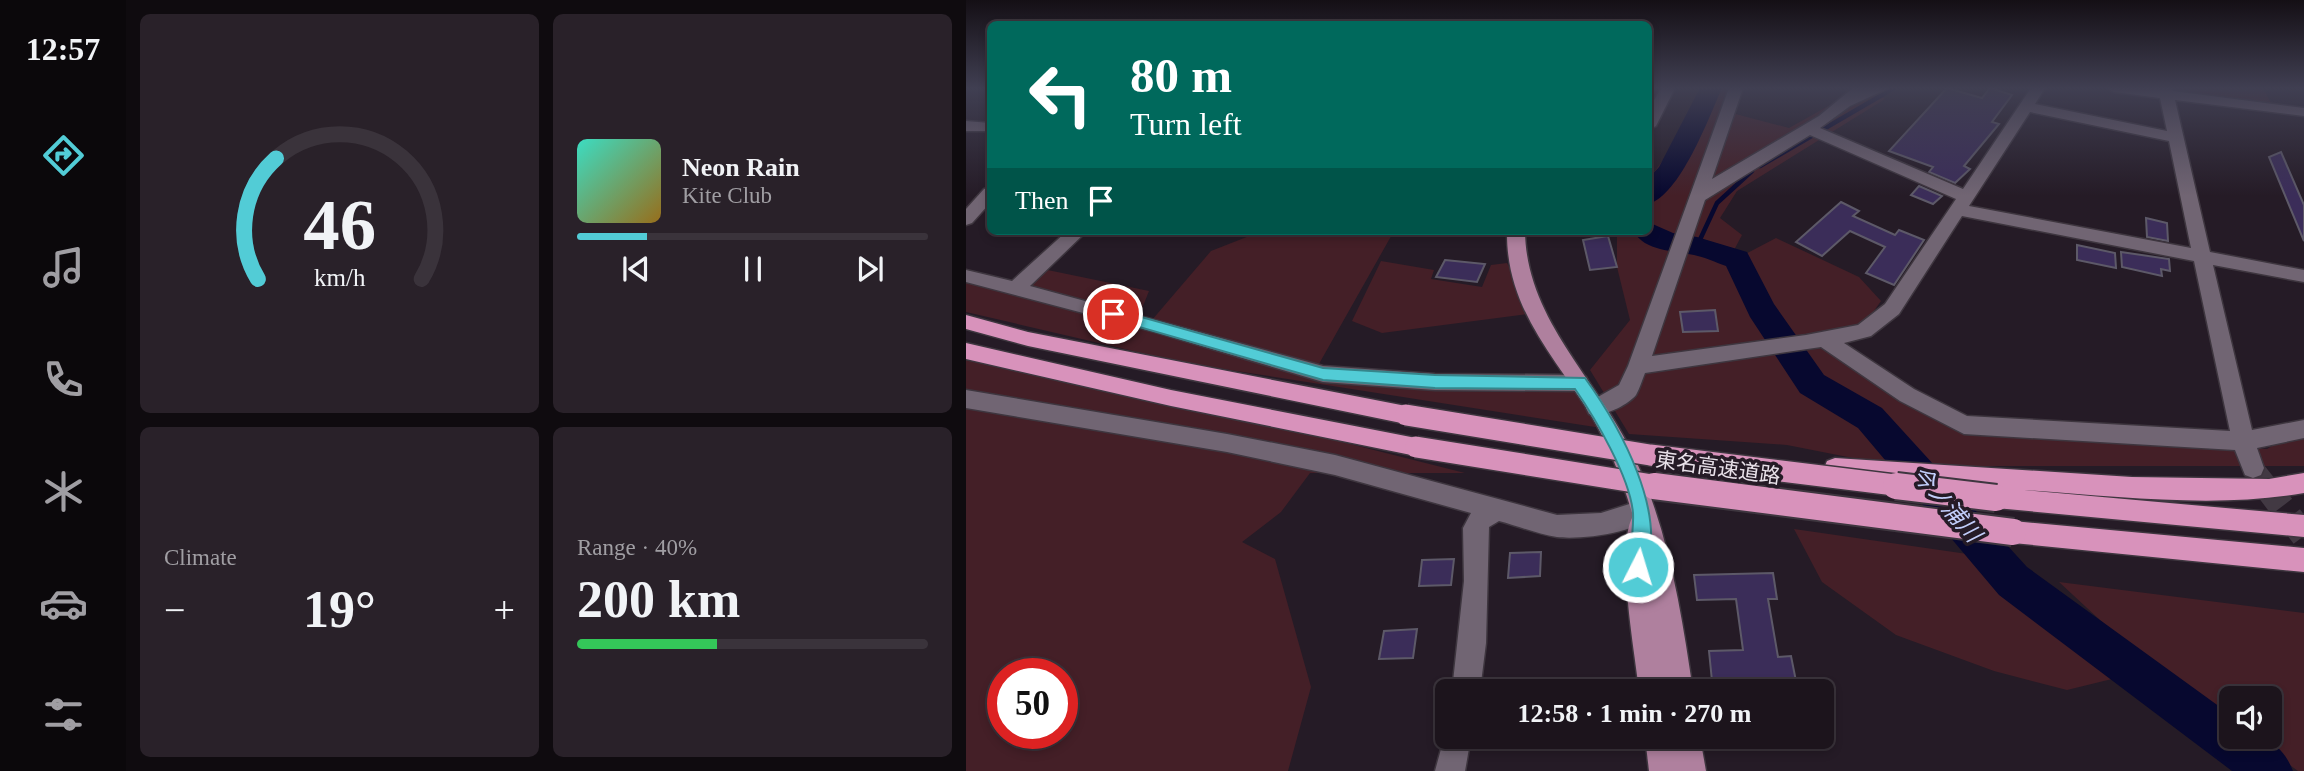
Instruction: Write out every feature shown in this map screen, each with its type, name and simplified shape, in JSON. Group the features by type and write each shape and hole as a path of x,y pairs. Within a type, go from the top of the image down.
{"highway":[{"name":"東名高速道路","path":"966,323 1028,339 1405,415 1650,455 1991,489"},
{"name":"東名高速道路","path":"966,351 1171,398 1416,447 1669,488 2014,532 2304,560"},
{"path":"1991,489 2269,489 2304,483"},
{"path":"1991,489 2304,526"}],"main road":[{"path":"1516,235 1518,265 1526,299 1597,408 1626,465 1658,565 1677,679"},
{"path":"1642,511 1638,567 1652,679"},
{"path":"1661,749 1664,771"},
{"path":"1688,749 1691,771"}],"street":[{"path":"1597,408 1627,391 1700,195 1703,177 1723,124"},
{"path":"1700,195 1721,179 1814,124"},
{"path":"1638,366 1814,341 1864,331 1892,309 2015,124"},
{"path":"2109,124 2177,138"},
{"path":"2174,124 2243,441 2253,468"},
{"path":"966,126 987,127"},
{"path":"1808,128 1963,203 2203,257 2304,276"},
{"path":"966,219 987,196"},
{"path":"1015,289 1074,235"},
{"path":"966,276 1323,374 1435,382 1579,383"},
{"path":"1814,341 1964,425 2243,441 2304,429"},
{"path":"966,399 1335,464 1557,526 1585,527 1625,520 1642,511"},
{"path":"1468,679 1477,581 1475,528 1481,519 1495,510"},
{"path":"1450,771 1455,749"}],"shaded area":[{"path":"1774,124 1789,128 1796,124 1845,124 1737,191 1720,218 1742,235 1733,252 1736,259 1776,238 1859,277 1881,301 1862,328 1808,338 1780,336 1792,353 1820,348 1962,431 2267,449 2304,426 2304,466 1972,466 1863,460 1787,445 1629,434 1590,370 1630,320 1617,267 1617,235 1652,235 1652,175 1689,125"},
{"path":"1252,235 1392,235 1315,371 1579,383 1608,429 1185,363 966,312 966,275 1015,289 1038,268 1149,291 1137,321 1299,366 1203,333 1152,320 1211,251"},
{"path":"1381,261 1434,270 1431,279 1482,287 1491,265 1507,263 1535,313 1382,333 1352,321"},
{"path":"966,347 1465,473 1310,473 1281,512 1242,542 1275,559 1311,687 1288,771 966,771"},
{"path":"1794,529 2016,561 2141,658 2059,582 2304,613 2304,771 2298,771 2268,749 2282,749 2282,686 2219,686 2219,714 2168,678 2219,718 2219,749 2259,749 2287,771 2239,771 2005,582 2116,678 2067,690 1994,671 1896,635 1822,582"}],"building":[{"path":"1914,124 1999,124 1964,166 1970,169 1955,183 1929,172 1933,167 1889,151"},
{"path":"2281,152 2304,205 2304,241 2269,157"},
{"path":"1919,186 1942,196 1933,204 1911,195"},
{"path":"1841,202 1859,211 1853,216 1895,235 1899,230 1924,240 1894,285 1866,273 1885,247 1850,231 1822,256 1796,242"},
{"path":"2146,218 2167,223 2168,241 2147,237"},
{"path":"1608,236 1617,267 1590,270 1583,240"},
{"path":"2077,245 2115,253 2116,268 2077,260"},
{"path":"2121,252 2169,259 2170,271 2161,269 2162,276 2122,267"},
{"path":"1445,260 1485,264 1477,282 1436,277"},
{"path":"1715,310 1718,331 1683,332 1680,312"},
{"path":"1541,552 1540,576 1508,578 1510,553"},
{"path":"1454,559 1451,585 1419,586 1422,560"},
{"path":"1773,573 1777,599 1768,599 1778,657 1791,656 1796,679 1712,679 1709,651 1743,650 1736,599 1697,600 1694,575"},
{"path":"1417,629 1413,658 1379,659 1384,631"}],"waterway":[{"name":"今ノ浦川","path":"1652,191 1670,170 1693,124"},
{"path":"1760,166 1832,124"},
{"path":"1697,246 1717,203 1752,171"},
{"name":"今ノ浦川","path":"1652,234 1666,242 1697,246 1737,259 1761,309 1812,384 1870,418 2013,581 2270,771"}],"tunnel":[{"path":"2253,468 2268,487"},
{"path":"2266,486 2304,536"}],"route":[{"path":"1113,314 1323,374 1435,382 1579,383 1597,408 1626,465 1642,511 1638,567"}]}
